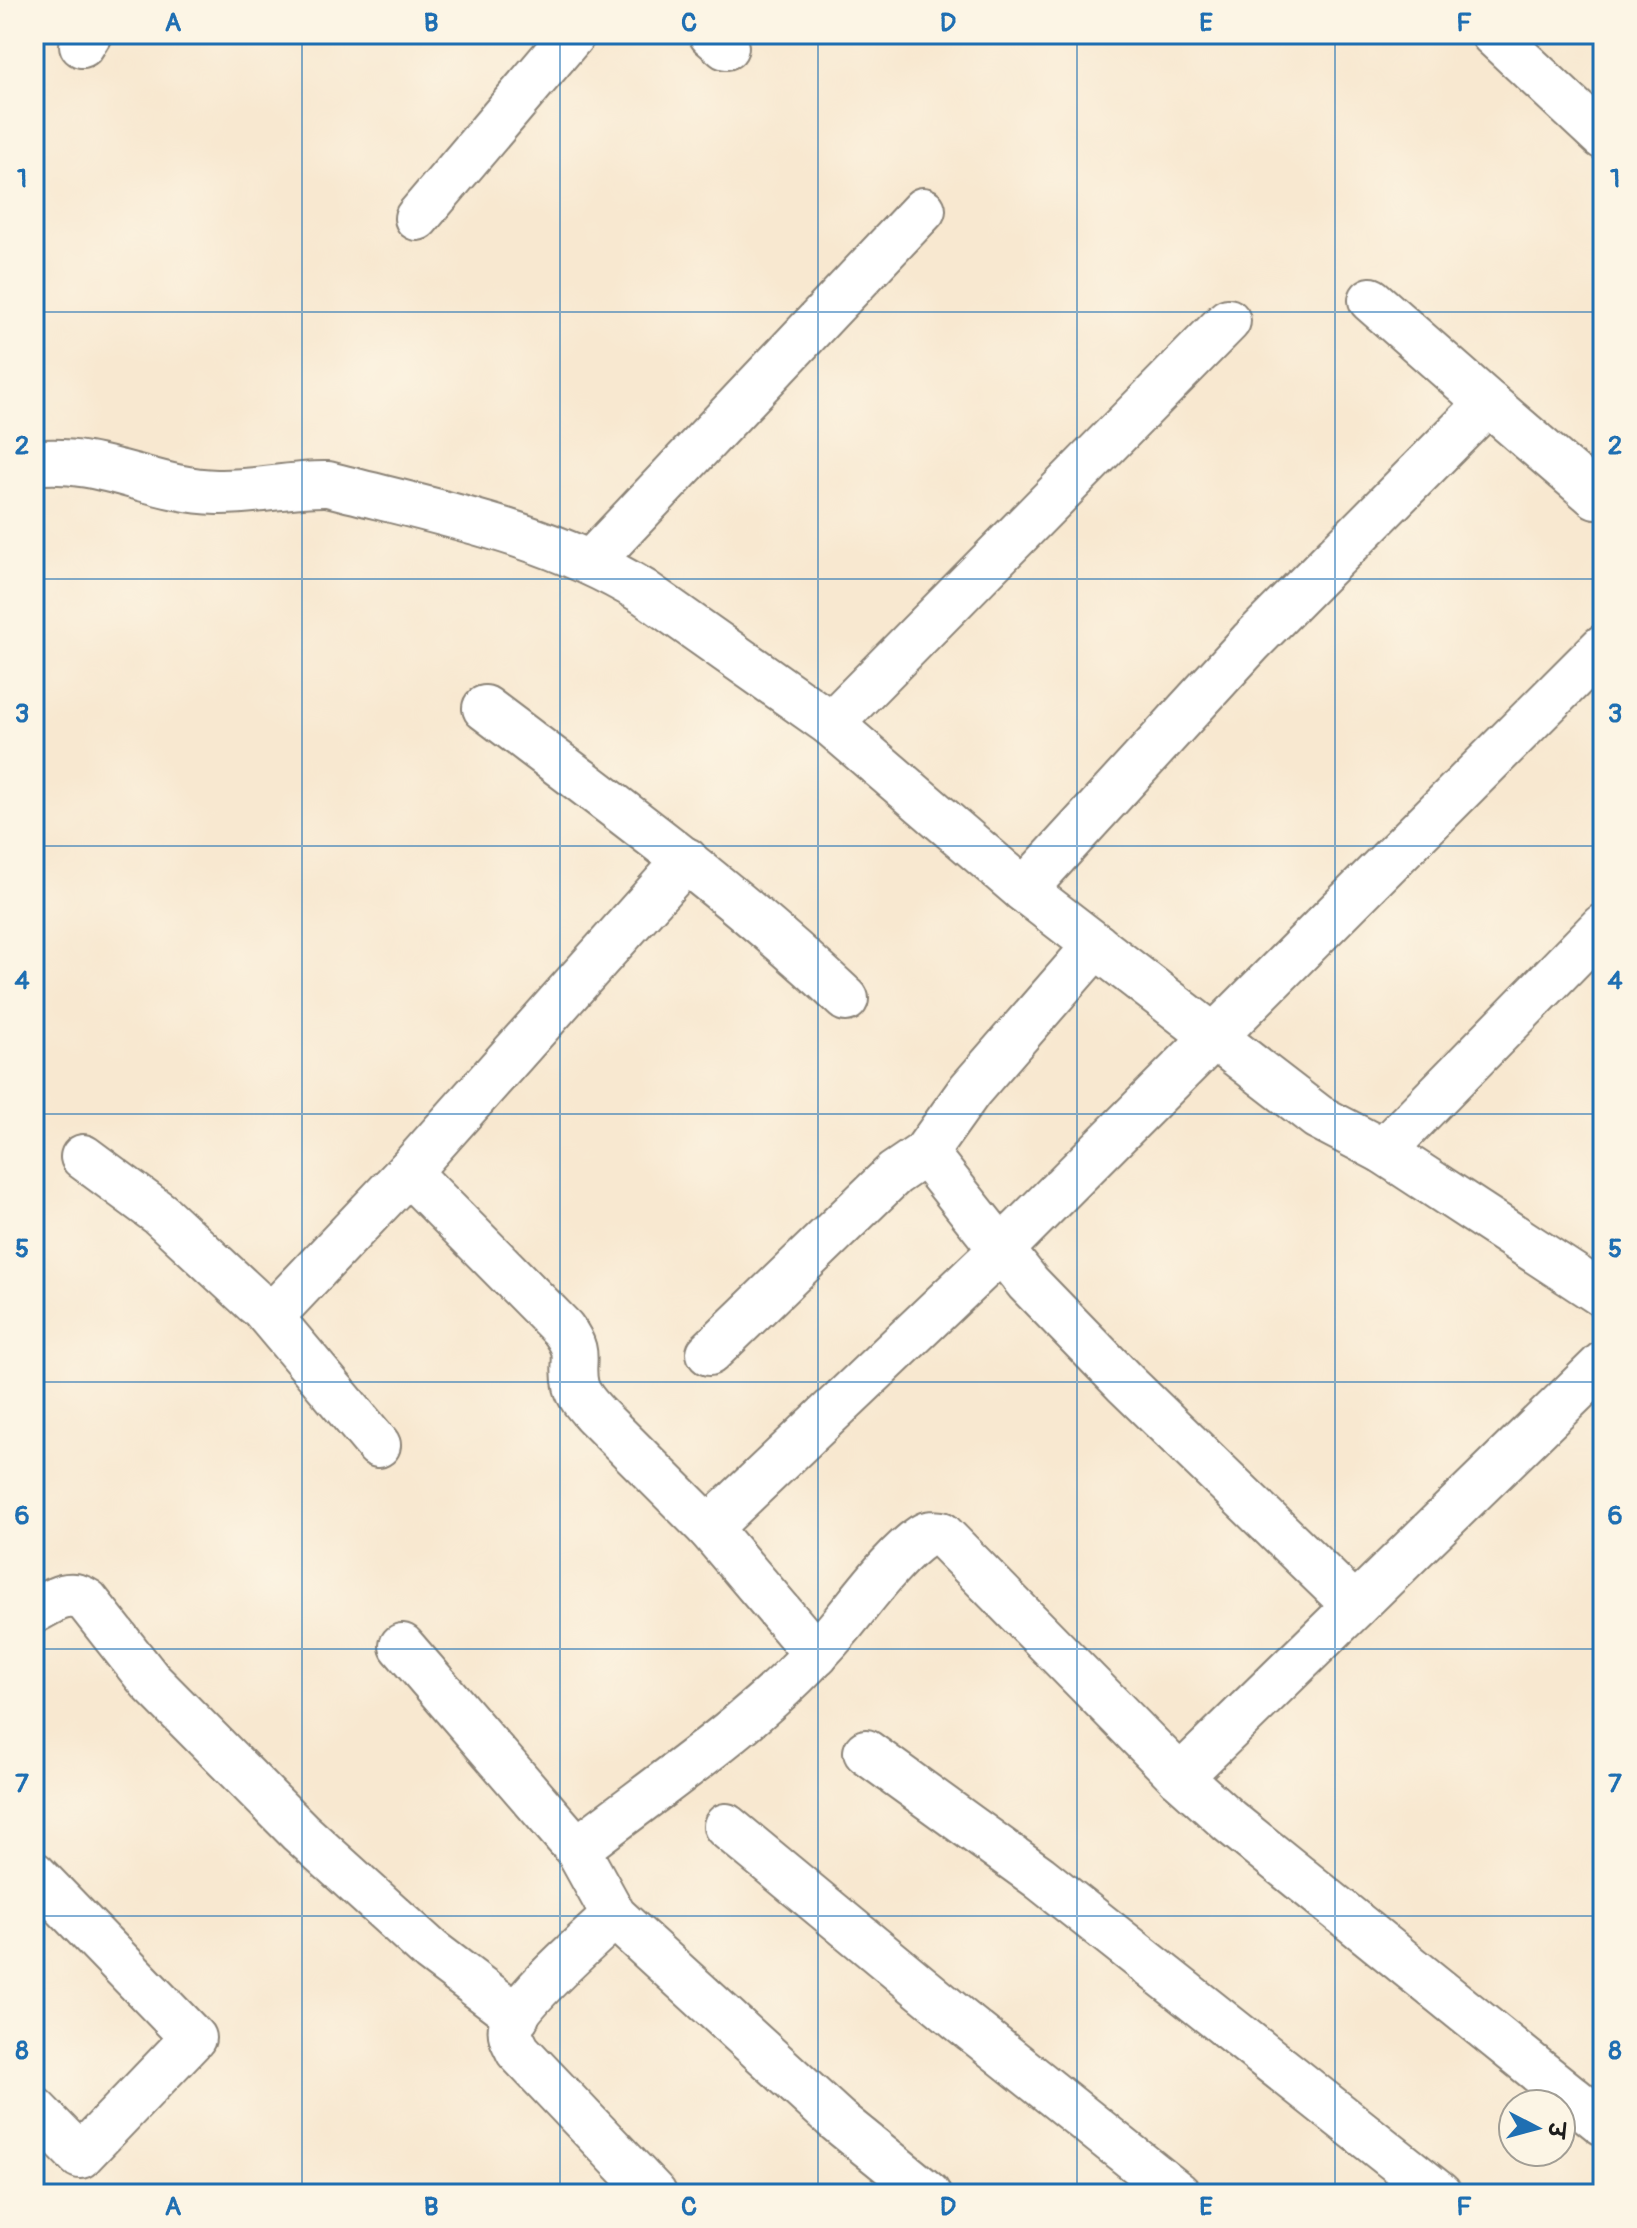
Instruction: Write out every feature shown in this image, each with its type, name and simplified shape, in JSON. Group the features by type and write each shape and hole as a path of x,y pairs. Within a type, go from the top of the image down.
{"street":[{"path":"417,218 573,34"},
{"path":"1493,34 1603,137"},
{"path":"591,562 923,210"},
{"path":"1371,300 1596,496"},
{"path":"831,724 1228,321"},
{"path":"1024,890 1251,642 1488,403"},
{"path":"34,463 78,461 173,485 217,492 328,484 531,538 591,562 644,592 831,724 1024,890 1318,1117 1383,1151 1603,1295"},
{"path":"709,1528 1001,1250 1603,647"},
{"path":"485,708 686,860 778,936 846,999"},
{"path":"261,1306 281,1306 408,1172 686,860"},
{"path":"1383,1151 1603,926"},
{"path":"709,1353 894,1174 925,1153 970,1090 1096,945"},
{"path":"925,1153 1028,1283 1126,1384 1355,1606"},
{"path":"83,1157 160,1214 261,1306 378,1445"},
{"path":"408,1172 563,1329 577,1355 576,1385 581,1397 709,1528 816,1654"},
{"path":"1180,1777 1603,1364"},
{"path":"577,1849 720,1741 816,1654 910,1548 928,1534 941,1534 1180,1777 1241,1831 1603,2123"},
{"path":"34,1611 66,1595 87,1601 150,1681 300,1832 431,1951 517,2016"},
{"path":"402,1646 577,1849 614,1916 838,2121 928,2194"},
{"path":"866,1752 1039,1877 1439,2194"},
{"path":"726,1826 1178,2194"},
{"path":"34,1874 193,2038 80,2156 34,2109"},
{"path":"614,1916 540,1986 511,2027 512,2038 518,2051 654,2194"}]}
